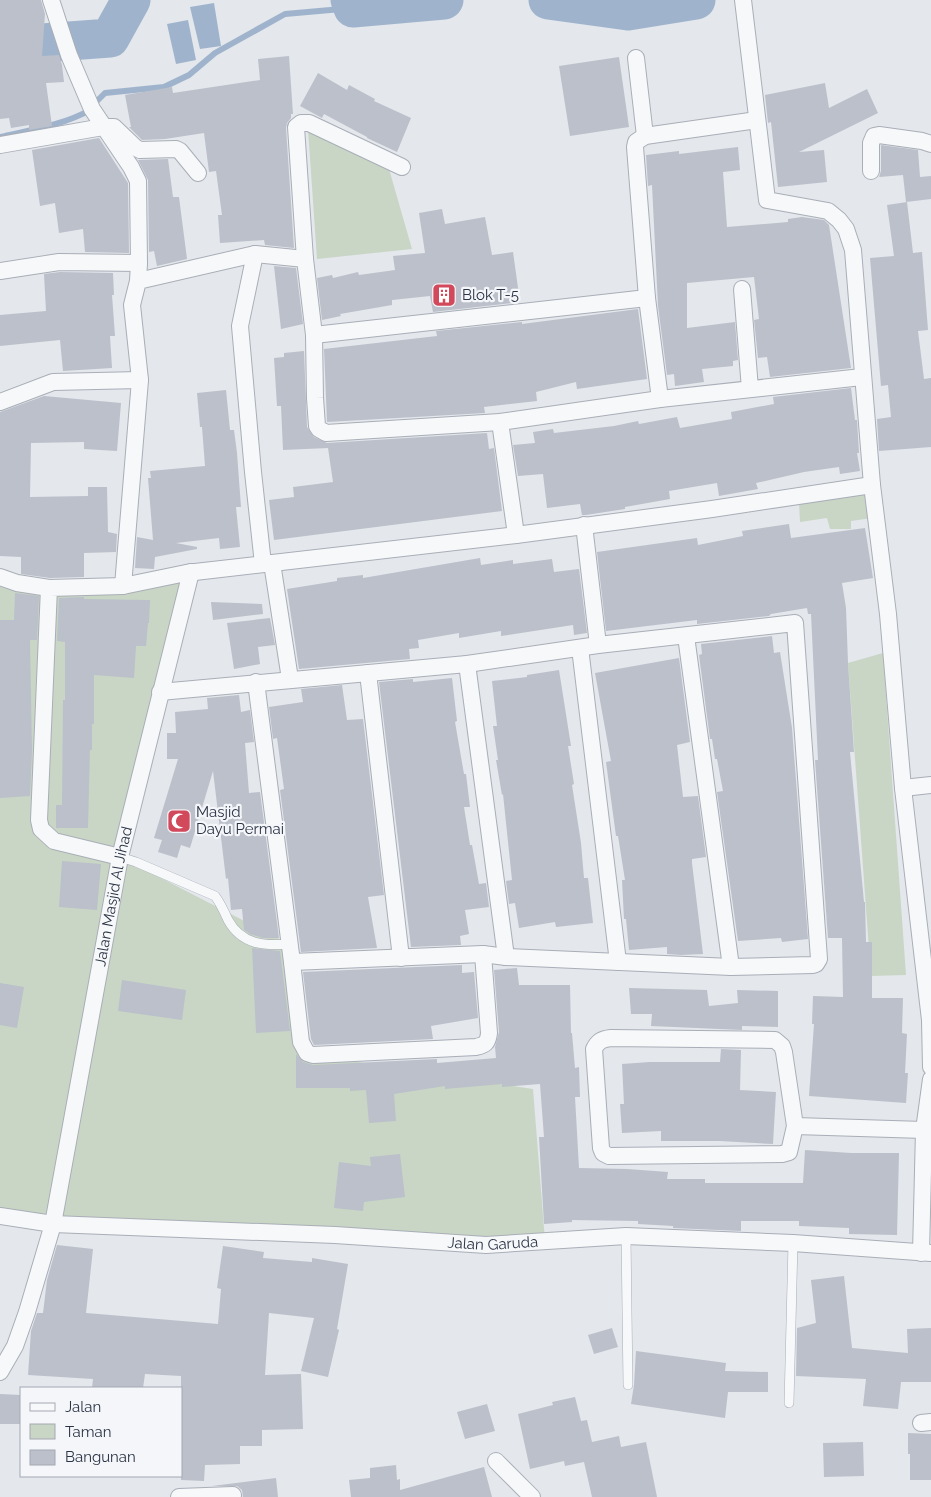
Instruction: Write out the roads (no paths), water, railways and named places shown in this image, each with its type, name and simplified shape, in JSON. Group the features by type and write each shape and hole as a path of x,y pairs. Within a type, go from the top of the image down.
{"street":[{"path":"51,0 69,55 92,109 131,167 138,181 139,263 138,281 132,305 140,380 122,586"},
{"path":"743,2 767,200 828,211 839,220 846,230 853,250 872,485 888,614 903,788 930,1020 931,1067"},
{"path":"636,58 645,136"},
{"path":"660,398 647,298 636,142 645,136 757,120"},
{"path":"402,166 309,123 296,127 305,259 314,335 317,426 322,432 500,422 660,398 862,377"},
{"path":"0,145 114,127 140,150 176,149 180,151 198,173"},
{"path":"871,171 870,143 874,136 922,141 931,144"},
{"path":"138,281 255,254 305,259"},
{"path":"255,254 240,326 253,472 267,564 290,679"},
{"path":"0,271 59,262 139,263"},
{"path":"742,289 750,389"},
{"path":"314,335 647,298"},
{"path":"0,402 53,382 140,380"},
{"path":"500,422 516,535"},
{"path":"0,577 17,583 49,588 122,586 191,572 516,535 712,509 872,485"},
{"path":"584,526 598,645"},
{"name":"Jalan Masjid Al Jihad","path":"0,1372 15,1346 53,1224 120,857 191,572"},
{"path":"49,588 39,820 41,829 54,840 120,857"},
{"path":"160,692 467,664 598,645 795,624 819,959 816,964 731,966 506,957 483,954 292,962"},
{"path":"686,636 731,966"},
{"path":"580,648 618,962"},
{"path":"467,664 506,957"},
{"path":"368,673 401,958"},
{"path":"256,682 301,1042 307,1053 313,1055 476,1047 484,1045 488,1040 489,1034 483,954"},
{"path":"903,788 931,785"},
{"path":"611,1038 775,1040 782,1046 784,1052 794,1126 790,1149 787,1153 782,1154 609,1156 603,1153 601,1148 594,1049 596,1043 611,1038"},
{"path":"926,1253 927,1120 931,1079"},
{"path":"794,1126 927,1120"},
{"name":"Jalan Garuda","path":"0,1216 53,1224 335,1235 486,1245 626,1236 793,1243 926,1253"},
{"path":"496,1461 532,1497"},
{"path":"179,1497 226,1496"}],"lane":[{"path":"120,857 215,896 222,905 229,920 238,932 248,940 264,945 290,944"},
{"path":"626,1236 628,1386"},
{"path":"789,1403 793,1243"}],"water":[{"path":"214,3 221,46 200,49 190,7"},
{"path":"188,20 196,60 176,64 167,24"}],"waterway":[{"path":"0,46 110,38 131,0"},
{"path":"350,0 353,8 444,0"},
{"path":"548,0 628,11 696,0"},
{"path":"0,137 47,126 81,115 92,109 105,93 164,87 189,75 215,53 285,14 353,8"}],"place":[{"name":"Blok T-5","path":"444,295"},
{"name":"Masjid Dayu Permai","path":"179,821"}]}
